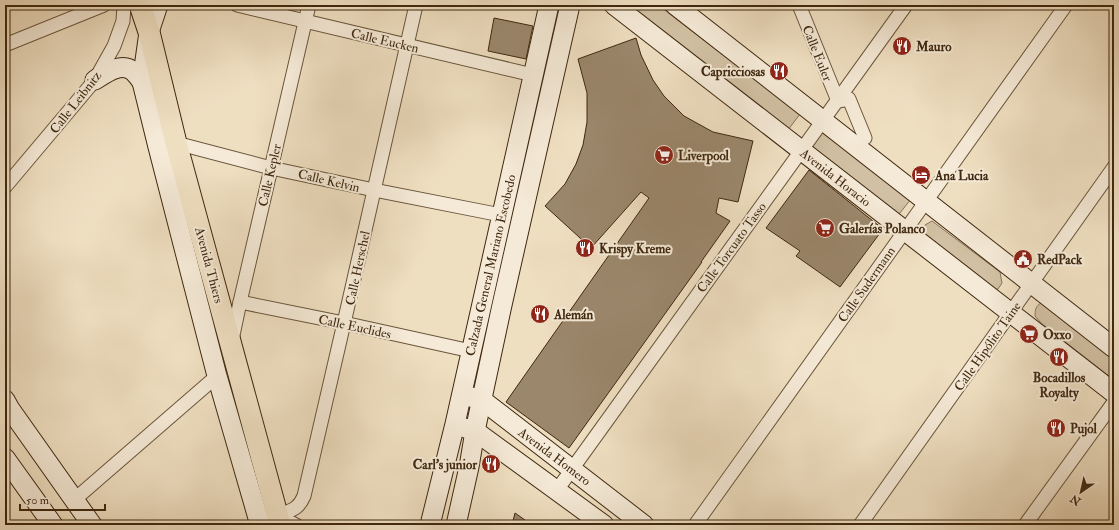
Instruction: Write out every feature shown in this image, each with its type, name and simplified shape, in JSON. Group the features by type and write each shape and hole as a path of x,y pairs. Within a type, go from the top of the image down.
{"main road":[{"name":"Avenida Thiers","path":"140,5 148,32 167,145 218,292 273,522"}],"street":[{"path":"5,45 104,5"},
{"name":"Calle Leibnitz","path":"5,187 95,80 114,46 123,21 124,5"},
{"path":"142,82 148,32 158,5"},
{"name":"Calle Eucken","path":"237,5 533,75"},
{"name":"Calle Kepler","path":"231,346 309,5"},
{"name":"Calle Herschel","path":"273,522 297,508 304,496 416,5"},
{"name":"Calzada General Mariano Escobedo","path":"430,525 455,424 549,5"},
{"name":"Calzada General Mariano Escobedo","path":"456,525 469,467 475,431 570,5"},
{"name":"Avenida Horacio","path":"614,5 1114,393"},
{"path":"675,5 1114,348"},
{"name":"Calle Euler","path":"799,5 838,100"},
{"name":"Calle Torcuato Tasso","path":"556,490 906,5"},
{"name":"Calle Sudermann","path":"695,525 1066,5"},
{"path":"95,80 111,70 128,68 134,71 142,82"},
{"name":"Avenida Thiers","path":"142,82 167,145 217,376 273,522"},
{"path":"838,100 849,99 865,138"},
{"name":"Calle Kelvin","path":"167,145 374,190 501,215"},
{"name":"Calle Hipólito Taine","path":"860,525 1114,167"},
{"name":"Calle Euclides","path":"240,302 471,351"},
{"path":"74,500 217,376"},
{"name":"Avenida Homero","path":"461,394 482,400 644,525"},
{"path":"5,400 92,525"},
{"path":"1025,525 1114,402"},
{"name":"Avenida Homero","path":"455,424 475,431 604,525"},
{"path":"5,458 53,525"},
{"path":"273,522 296,525"}],"shaded area":[{"path":"624,5 658,5 800,114 788,130"},
{"path":"823,131 911,199 896,218 811,149"},
{"path":"932,221 1000,272 1002,283 998,289 992,290 922,233 925,225"},
{"path":"1041,303 1114,355 1114,380 1041,323 1035,316 1035,311"}],"building":[{"path":"494,18 533,26 526,59 488,51"},
{"path":"636,38 641,55 653,80 664,96 684,116 713,132 753,141 738,202 719,198 716,213 730,221 569,448 506,402 649,198 641,192 591,248 545,206 565,184 576,164 583,145 587,122 587,93 578,59"},
{"name":"Galerías Polanco","path":"809,170 883,229 840,287 796,256 800,251 766,228"},
{"path":"515,513 532,525 512,525"}],"place":[{"name":"Mauro","path":"902,46"},
{"name":"Capricciosas","path":"779,71"},
{"name":"Liverpool","path":"664,155"},
{"name":"Ana Lucia","path":"921,175"},
{"name":"Galerías Polanco","path":"825,228"},
{"name":"Krispy Kreme","path":"585,248"},
{"name":"RedPack","path":"1023,259"},
{"name":"Alemán","path":"540,314"},
{"name":"Oxxo","path":"1029,334"},
{"name":"Bocadillos Royalty","path":"1059,357"},
{"name":"Pujol","path":"1056,428"},
{"name":"Carl's junior","path":"491,464"}]}
